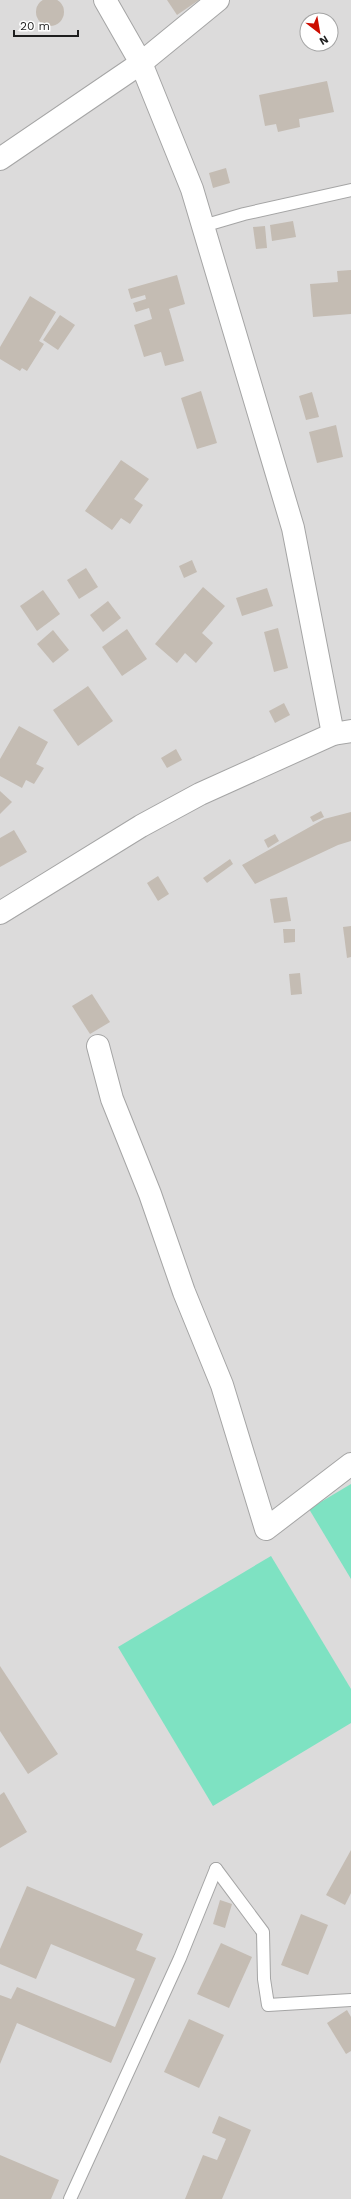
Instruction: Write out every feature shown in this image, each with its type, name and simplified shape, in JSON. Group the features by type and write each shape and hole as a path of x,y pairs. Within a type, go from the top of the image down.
{"street":[{"path":"0,913 148,822 200,794 342,732 293,528 192,189 141,63 105,0"},
{"path":"0,159 141,63 218,0"},
{"path":"98,1046 112,1099 150,1194 184,1292 222,1385 266,1528 351,1464"}],"lane":[{"path":"203,226 244,214 351,190"},
{"path":"70,2199 180,1958 216,1869 263,1932 264,1979 268,2005 351,2000"}],"shaded area":[{"path":"0,0 351,0 351,2199 0,2199"}],"green space":[{"path":"351,1484 351,1579 309,1509"},
{"path":"271,1556 351,1689 351,1723 213,1806 118,1647"}],"building":[{"path":"50,-2 60,2 64,12 60,22 50,26 40,22 36,12 40,2"},
{"path":"167,0 199,0 177,15"},
{"path":"327,81 334,112 299,119 300,127 278,132 276,124 265,126 259,95"},
{"path":"226,168 230,183 213,188 209,173"},
{"path":"293,221 296,237 272,241 270,225"},
{"path":"265,226 267,248 256,249 253,227"},
{"path":"351,270 351,314 313,317 310,284 338,282 337,271"},
{"path":"177,275 185,304 169,309 184,361 165,366 161,352 144,357 134,325 152,319 149,308 136,312 133,303 146,299 145,295 131,299 128,289"},
{"path":"30,296 56,312 39,341 44,344 27,371 22,368 20,371 0,359 0,347"},
{"path":"60,315 75,325 58,350 43,340"},
{"path":"201,391 217,443 197,449 181,398"},
{"path":"312,392 319,417 306,420 299,396"},
{"path":"336,425 343,457 317,463 309,432"},
{"path":"121,460 149,479 134,499 143,505 130,524 121,518 112,530 85,511"},
{"path":"192,560 197,572 184,578 179,566"},
{"path":"86,568 98,587 79,599 67,580"},
{"path":"203,587 225,606 202,633 213,643 196,663 185,653 177,663 155,644"},
{"path":"267,588 273,606 242,616 236,598"},
{"path":"43,590 60,614 37,631 20,606"},
{"path":"108,601 121,618 103,632 90,615"},
{"path":"278,628 288,668 274,672 264,632"},
{"path":"127,629 147,659 122,676 102,647"},
{"path":"53,630 69,650 53,663 37,644"},
{"path":"88,686 113,721 78,746 53,710"},
{"path":"284,703 290,715 275,723 269,711"},
{"path":"19,726 48,742 36,764 44,768 34,784 26,780 22,788 0,776 0,759"},
{"path":"176,749 182,760 167,768 161,758"},
{"path":"0,791 12,802 0,814"},
{"path":"321,811 324,817 313,822 310,817"},
{"path":"351,812 351,841 338,845 255,884 242,865 324,819"},
{"path":"14,830 27,852 0,867 0,838"},
{"path":"275,834 279,841 268,848 264,840"},
{"path":"230,859 233,864 207,883 203,878"},
{"path":"158,876 169,894 158,901 147,883"},
{"path":"287,897 291,921 274,923 270,899"},
{"path":"351,926 351,957 347,958 343,927"},
{"path":"283,929 295,929 295,942 284,943"},
{"path":"300,973 302,994 291,995 289,974"},
{"path":"92,994 110,1022 90,1034 72,1006"},
{"path":"0,1666 58,1754 28,1774 0,1731"},
{"path":"4,1792 27,1832 0,1848 0,1795"},
{"path":"351,1850 351,1893 345,1905 326,1895"},
{"path":"27,1886 143,1934 136,1950 156,1958 111,2063 17,2023 0,2064 0,1995 11,1999 17,1987 115,2027 135,1979 51,1944 36,1979 0,1964 0,1949"},
{"path":"220,1900 232,1904 225,1928 213,1924"},
{"path":"301,1914 328,1925 308,1975 281,1965"},
{"path":"221,1943 252,1957 229,2008 197,1994"},
{"path":"347,2010 351,2017 351,2051 346,2054 327,2023"},
{"path":"189,2019 224,2035 199,2088 164,2072"},
{"path":"219,2116 251,2130 222,2199 185,2199 203,2155 217,2160 226,2139 212,2133"},
{"path":"0,2155 59,2180 51,2199 0,2199"}]}
